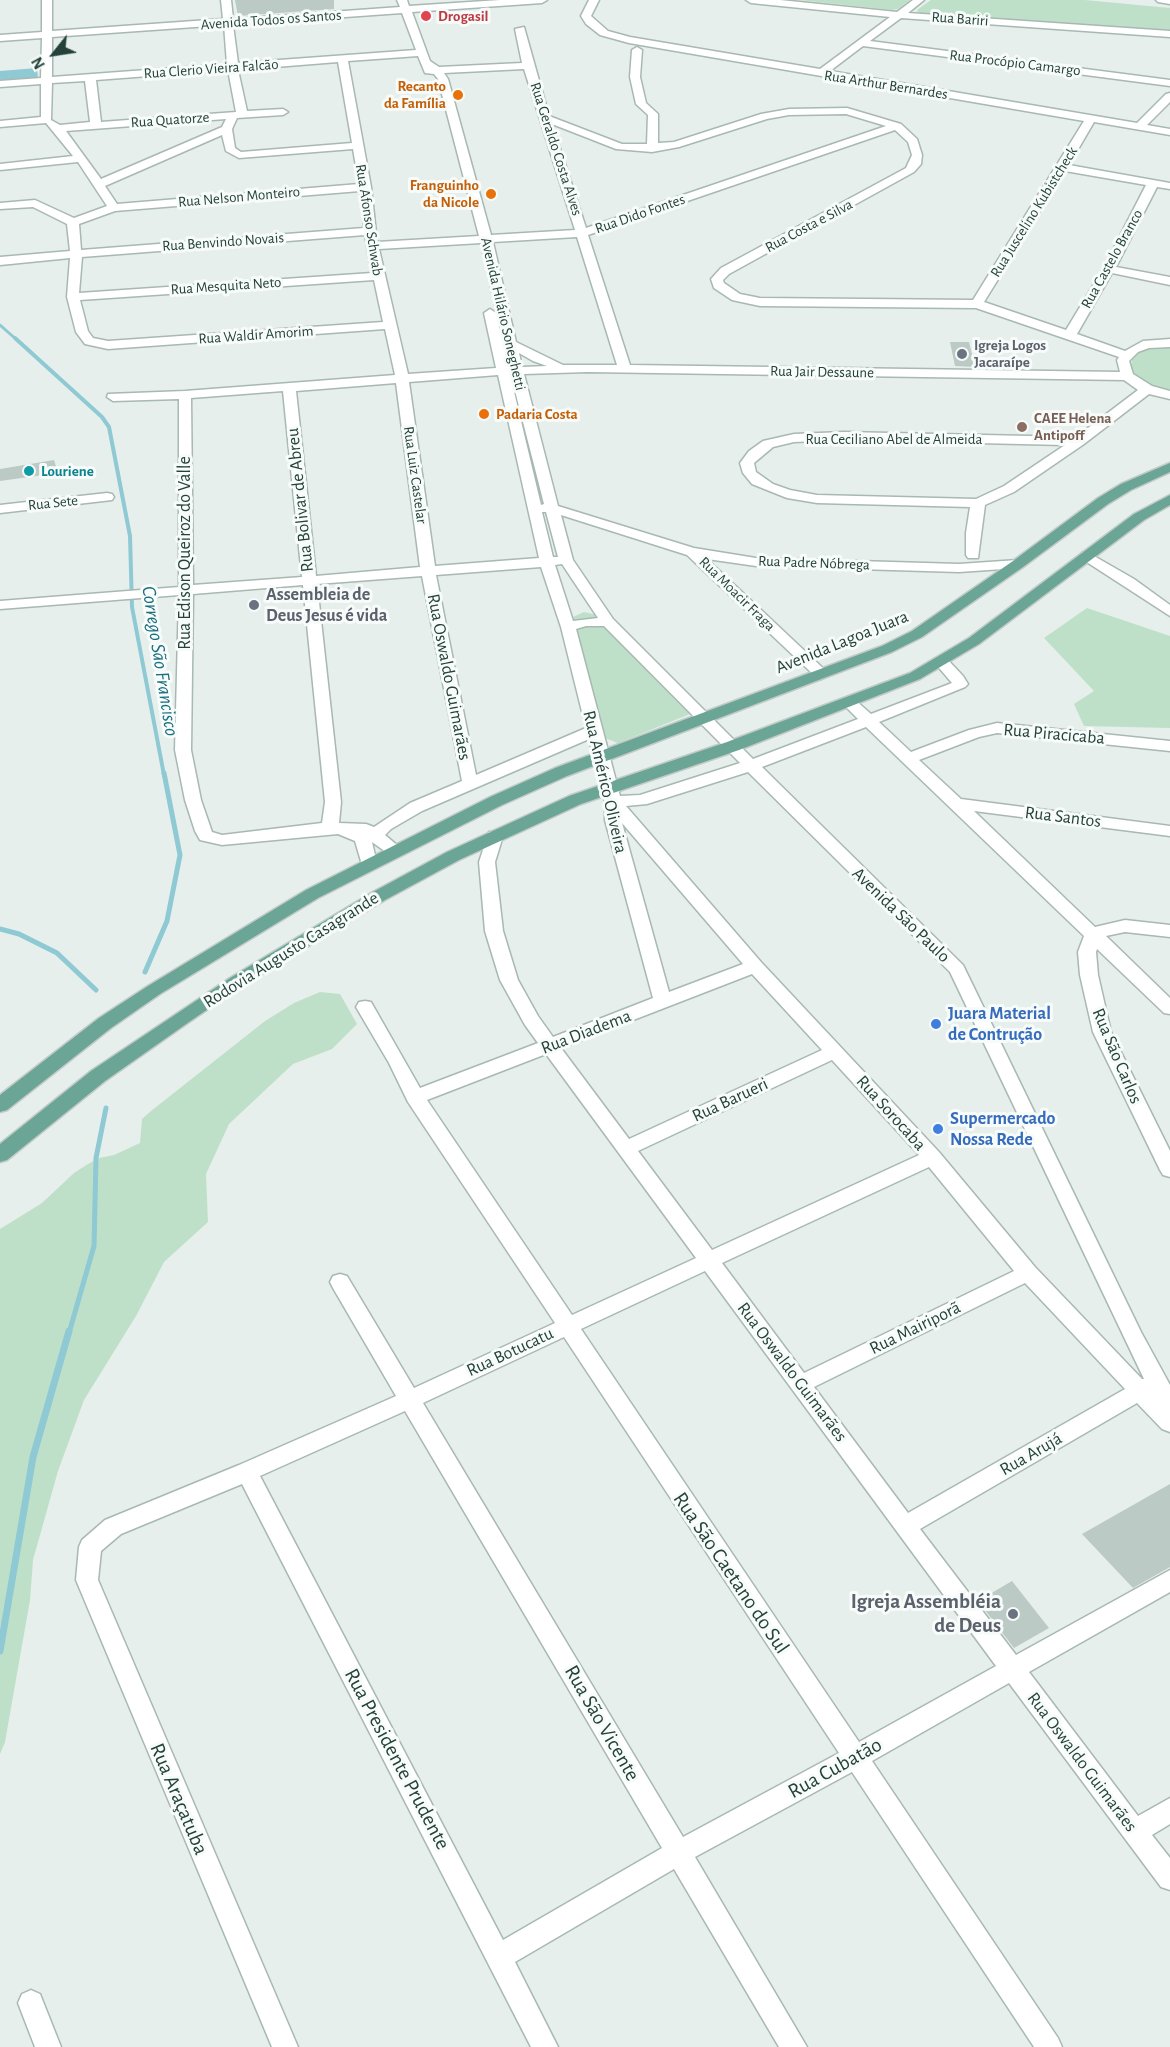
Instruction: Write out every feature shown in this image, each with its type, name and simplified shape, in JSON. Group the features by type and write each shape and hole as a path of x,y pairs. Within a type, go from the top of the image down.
{"main road":[{"name":"Avenida Lagoa Juara","path":"0,1105 105,1023 153,990 264,922 369,864 496,801 600,757 887,649 917,634 1018,564 1103,501 1169,465"},
{"path":"610,795 849,702 942,662 974,641 1139,517 1170,499"},
{"name":"Rodovia Augusto Casagrande","path":"0,1155 98,1076 236,981 379,896 495,836 610,795"}],"street":[{"path":"46,0 48,35 46,120"},
{"path":"99,184 227,129 238,115 226,0"},
{"name":"Avenida Todos os Santos","path":"0,38 228,23 404,5 542,0"},
{"name":"Rua Arthur Bernardes","path":"594,0 586,16 589,22 604,33 629,40 1088,123 1170,143"},
{"name":"Rua Bariri","path":"751,0 899,15 1170,34"},
{"path":"820,74 919,0"},
{"path":"1161,0 1170,1"},
{"name":"Avenida Hilário Soneghetti","path":"404,5 434,80 468,195 527,443 552,508 566,560"},
{"name":"Rua Geraldo Costa Alves","path":"519,29 528,66 625,369"},
{"name":"Rua Procópio Camargo","path":"860,43 1170,83"},
{"path":"637,50 635,77 641,104 653,114 652,149"},
{"name":"Rua Clerio Vieira Falcão","path":"0,84 343,60 427,64"},
{"name":"Rua Afonso Schwab","path":"343,60 356,146 365,187 372,246 402,378"},
{"name":"Rua Geraldo Costa Alves","path":"427,64 528,66"},
{"path":"90,78 96,125"},
{"path":"1140,126 1170,96"},
{"path":"545,118 620,147 652,149 675,145 765,116 789,112 847,111 897,126"},
{"name":"Rua Quatorze","path":"58,128 283,112"},
{"path":"0,124 46,120 58,128 114,208"},
{"name":"Rua Arthur Bernardes","path":"1088,123 1140,126 1170,132"},
{"name":"Rua Juscelino Kubistcheck","path":"977,304 1088,123"},
{"name":"Rua Dido Fontes","path":"372,246 583,234 897,126"},
{"name":"Rua Costa e Silva","path":"897,126 913,141 917,155 915,164 910,170 725,271 717,279 718,285 736,297 753,301 977,304 1126,355"},
{"path":"227,129 230,149 239,155 356,146"},
{"path":"0,166 81,158"},
{"path":"1062,167 1170,186"},
{"name":"Rua Castelo Branco","path":"1070,335 1109,269 1154,183"},
{"name":"Rua Nelson Monteiro","path":"73,222 114,208 365,187"},
{"path":"0,207 35,203 73,222 76,254 73,297"},
{"name":"Rua Benvindo Novais","path":"0,261 371,231"},
{"name":"Avenida Hilário Soneghetti","path":"480,240 512,345 511,371 523,399 536,509 547,562"},
{"path":"1109,269 1170,281"},
{"name":"Rua Mesquita Neto","path":"73,297 378,276"},
{"name":"Rua Waldir Amorim","path":"73,297 82,332 89,341 97,344 124,345 389,325"},
{"path":"1170,343 1147,344 1126,355 1123,360 1127,376 1147,389 1170,395"},
{"path":"512,345 554,364 584,368"},
{"path":"523,399 537,384 584,368"},
{"name":"Rua Jair Dessaune","path":"114,397 185,395 402,378 584,368 1127,376"},
{"name":"Rua Luiz Castelar","path":"402,378 428,571"},
{"name":"Rua Bolivar de Abreu","path":"289,386 333,802 332,828"},
{"path":"973,555 973,533 978,503 1009,489 1079,441 1147,389"},
{"name":"Rua Edison Queiroz do Valle","path":"185,395 186,591 183,750 193,800 203,831 206,836 222,840 332,828"},
{"name":"Rua Ceciliano Abel de Almeida","path":"978,503 807,498 787,494 757,481 750,473 747,464 754,454 768,444 794,438 844,436 1079,441"},
{"name":"Rua Sete","path":"0,509 107,497"},
{"name":"Rua Moacir Fraga","path":"536,509 552,508 692,552 821,674"},
{"name":"Rua Padre Nóbrega","path":"692,552 756,562 979,568 1018,564"},
{"path":"1087,556 1129,582 1170,612"},
{"path":"0,605 150,595 566,560"},
{"name":"Avenida São Paulo","path":"566,560 608,622 957,969 1147,1386 1170,1403"},
{"name":"Rua Américo Oliveira","path":"547,562 568,627 610,795 613,820 663,1003"},
{"name":"Rua Oswaldo Guimarães","path":"428,571 470,783"},
{"path":"568,627 585,622 608,622"},
{"path":"610,795 641,800 752,765 958,686 960,684 958,680 942,662"},
{"path":"849,702 1170,1008"},
{"name":"Rua Piracicaba","path":"907,759 975,733 997,728 1170,746"},
{"path":"368,834 416,807 593,731"},
{"name":"Rua Sorocaba","path":"610,795 755,966 932,1157 1028,1273 1147,1386 1170,1423"},
{"name":"Rua Santos","path":"956,804 1170,831"},
{"path":"332,828 368,834 396,851"},
{"path":"368,834 369,864"},
{"name":"Rua Oswaldo Guimarães","path":"495,836 487,862 494,931 509,980 548,1047 1012,1670 1170,1878"},
{"path":"1093,936 1105,929 1125,926 1170,931"},
{"name":"Rua São Carlos","path":"1093,936 1087,952 1089,975 1102,1032 1170,1170"},
{"name":"Rua Diadema","path":"415,1097 755,966"},
{"name":"Rua São Caetano do Sul","path":"365,1007 398,1062 415,1097 1048,2047"},
{"name":"Rua Barueri","path":"625,1149 835,1051"},
{"name":"Rua Botucatu","path":"90,1547 112,1527 248,1472 411,1399 932,1157"},
{"name":"Rua Mairiporã","path":"801,1384 1028,1273"},
{"name":"Rua São Vicente","path":"340,1282 794,2047"},
{"name":"Rua Arujá","path":"905,1526 1147,1386"},
{"name":"Rua Presidente Prudente","path":"248,1472 545,2047"},
{"name":"Rua Araçatuba","path":"90,1547 87,1580 285,2047"},
{"name":"Rua Cubatão","path":"500,1956 678,1853 855,1758 1170,1580"},
{"path":"1134,1832 1170,1810"},
{"path":"31,2003 48,2047"}],"green space":[{"path":"799,0 910,0 898,9 892,10"},
{"path":"931,0 1085,0 1170,8 1170,34 924,15 918,12 917,10"},
{"path":"1170,345 1170,391 1146,383 1131,371 1132,358 1140,351"},
{"path":"1087,608 1170,636 1170,728 1084,726 1074,704 1094,691 1044,638"},
{"path":"584,612 597,615 691,712 690,714 618,743 605,738 573,617"},
{"path":"320,992 340,994 357,1024 332,1049 293,1064 229,1124 206,1174 208,1222 164,1262 136,1316 84,1400 58,1471 33,1560 30,1600 5,1742 0,1754 0,1229 42,1203 74,1173 88,1164 140,1143 142,1119 151,1111 265,1021 294,1003"}],"water":[{"path":"37,68 38,78 0,80 0,71"}],"building":[{"path":"235,0 334,0 334,9 238,16"},
{"name":"Igreja Logos Jacaraípe","path":"950,342 969,342 975,367 955,366"},
{"name":"Louriene","path":"54,460 58,473 0,481 0,469"},
{"path":"1170,1484 1170,1567 1133,1588 1082,1534"},
{"name":"Igreja Assembléia de Deus","path":"1012,1581 1049,1628 1014,1648 978,1601"}],"waterway":[{"name":"Corrego São Francisco","path":"0,325 17,340"},
{"name":"Corrego São Francisco","path":"15,338 102,417 109,427 130,536 132,607 164,775"},
{"name":"Corrego São Francisco","path":"145,972 167,921 180,855 164,773"},
{"path":"0,929 19,934 57,953 96,990"},
{"path":"69,1333 94,1246 96,1158 106,1108"},
{"path":"0,1651 33,1457 69,1331"}],"place":[{"name":"Drogasil","path":"426,16"},
{"name":"Recanto da Família","path":"458,95"},
{"name":"Franguinho da Nicole","path":"491,194"},
{"name":"Igreja Logos Jacaraípe","path":"962,354"},
{"name":"Padaria Costa","path":"484,414"},
{"name":"CAEE Helena Antipoff","path":"1022,427"},
{"name":"Louriene","path":"29,471"},
{"name":"Assembleia de Deus Jesus é vida","path":"254,605"},
{"name":"Juara Material de Contrução","path":"936,1024"},
{"name":"Supermercado Nossa Rede","path":"938,1129"},
{"name":"Igreja Assembléia de Deus","path":"1013,1614"}]}
